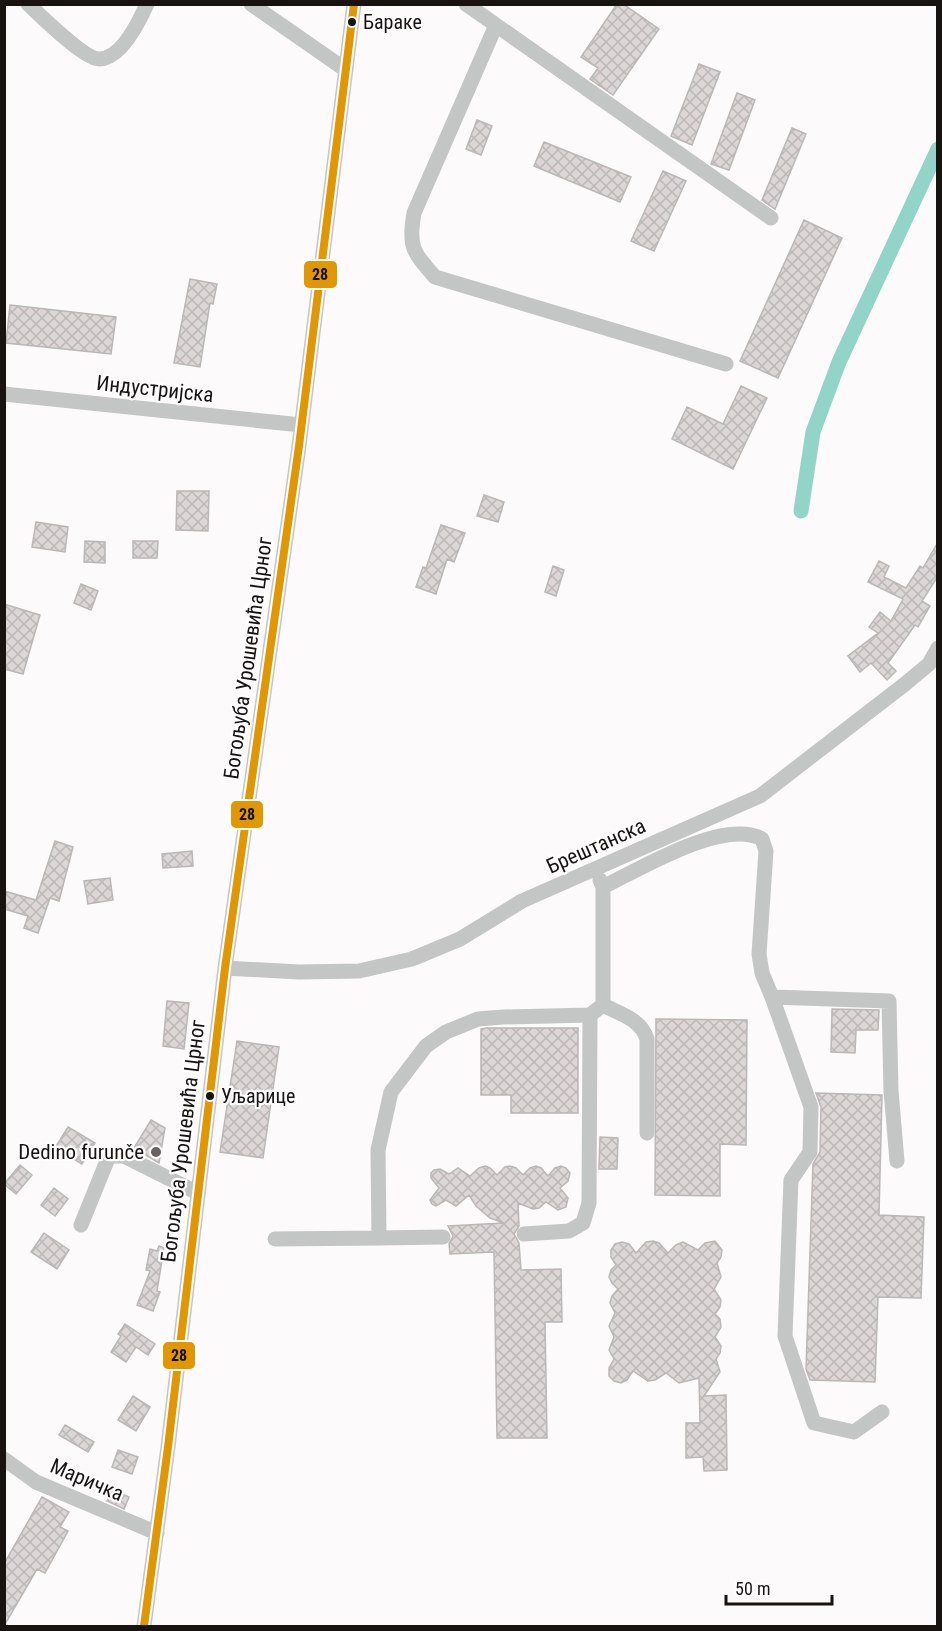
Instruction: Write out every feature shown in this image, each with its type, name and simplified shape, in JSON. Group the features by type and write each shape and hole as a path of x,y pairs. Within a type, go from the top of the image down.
{"street":[{"path":"28,4 85,54 97,59 108,57 134,32 147,4"},
{"path":"251,4 346,70"},
{"name":"Богољуба Урошевића Црног","path":"144,1626 225,968 301,425 354,4"},
{"path":"466,4 771,218"},
{"path":"496,25 414,213 410,235 416,255 435,277 726,364"},
{"name":"Индустријска","path":"4,394 301,425"},
{"name":"Брештанска","path":"225,968 298,972 359,971 412,959 460,939 522,902 760,796 929,664 938,648"},
{"path":"603,887 677,850 715,836 752,834 762,839 766,851 759,954 762,973 811,1107 810,1152 790,1180 785,1336 814,1424 854,1432 882,1412"},
{"path":"595,869 603,887 603,1005"},
{"path":"772,997 890,1001 891,1091 897,1161"},
{"path":"379,1238 378,1150 391,1092 426,1046 446,1032 478,1019 590,1015 603,1005"},
{"path":"603,1005 638,1022 644,1029 647,1039 647,1133"},
{"path":"524,1234 569,1232 583,1223 589,1203 590,1015"},
{"path":"81,1225 109,1156 124,1156 198,1193"},
{"path":"275,1239 443,1237"},
{"name":"Маричка","path":"4,1459 36,1482 157,1533"}],"building":[{"path":"617,4 623,4 659,29 613,95 590,79 598,68 581,57"},
{"path":"699,64 720,72 692,145 671,136"},
{"path":"737,93 755,100 729,170 711,164"},
{"path":"477,120 492,126 481,155 466,149"},
{"path":"792,128 806,134 775,209 762,200"},
{"path":"544,142 631,177 620,202 534,166"},
{"path":"663,171 686,181 654,251 631,241"},
{"path":"804,220 842,238 778,378 740,361"},
{"path":"190,279 217,284 213,304 210,303 200,367 174,363"},
{"path":"10,305 116,317 111,354 6,343"},
{"path":"741,386 767,398 733,469 672,439 687,407 723,424"},
{"path":"177,491 209,491 208,531 176,530"},
{"path":"484,495 504,502 498,522 477,516"},
{"path":"36,522 68,527 65,552 32,547"},
{"path":"441,525 465,533 454,562 447,559 436,594 416,587 423,567 426,568"},
{"path":"85,541 105,542 105,563 84,562"},
{"path":"133,541 158,541 157,558 133,558"},
{"path":"938,542 938,576 922,601 930,606 918,627 915,625 888,663 896,671 887,680 871,663 860,672 848,656 878,633 869,627 880,612 891,621 903,599 868,582 879,561 889,566 884,577 906,588 920,566 923,568"},
{"path":"553,566 564,570 556,596 545,592"},
{"path":"81,584 98,591 91,610 74,603"},
{"path":"4,604 40,615 23,674 4,669"},
{"path":"55,841 73,847 59,901 50,898 38,933 24,928 28,916 4,909 4,891 36,900"},
{"path":"192,851 193,866 163,868 162,854"},
{"path":"110,878 113,900 88,904 84,881"},
{"path":"167,1001 189,1003 184,1049 163,1046"},
{"path":"832,1009 879,1010 878,1030 856,1030 855,1053 831,1052"},
{"path":"656,1019 747,1020 746,1145 720,1144 720,1196 655,1195"},
{"path":"578,1028 578,1113 511,1113 511,1095 481,1095 481,1029"},
{"path":"237,1041 279,1047 263,1158 220,1152"},
{"path":"816,1093 882,1095 879,1215 924,1217 921,1298 878,1297 875,1382 810,1380 806,1369 813,1164 820,1152 821,1107"},
{"path":"151,1120 165,1128 159,1163 134,1148"},
{"path":"68,1127 95,1143 82,1164 55,1148"},
{"path":"600,1137 618,1138 617,1169 599,1169"},
{"path":"20,1165 32,1175 16,1194 4,1184"},
{"path":"485,1166 497,1175 505,1167 510,1166 523,1175 536,1166 548,1176 555,1168 561,1166 570,1173 568,1181 560,1188 568,1198 566,1207 558,1210 546,1202 539,1208 533,1209 518,1203 519,1226 514,1234 519,1243 521,1270 561,1269 562,1322 545,1322 547,1438 497,1438 494,1252 450,1254 449,1244 453,1236 448,1226 504,1223 490,1218 476,1206 469,1195 456,1206 446,1200 436,1206 430,1200 439,1188 431,1178 434,1170 440,1169 449,1174 458,1168 470,1176"},
{"path":"54,1188 68,1199 55,1216 41,1205"},
{"path":"44,1233 69,1250 57,1269 31,1252"},
{"path":"715,1241 722,1250 717,1263 721,1277 714,1289 721,1300 720,1307 715,1314 720,1319 721,1327 715,1337 721,1346 716,1359 720,1372 704,1396 726,1395 727,1470 704,1471 703,1457 686,1458 686,1423 700,1423 699,1378 679,1383 666,1373 655,1380 648,1381 633,1371 627,1380 621,1383 609,1376 609,1368 614,1359 609,1350 614,1337 609,1326 615,1313 610,1303 618,1289 609,1277 616,1265 611,1257 611,1250 615,1244 622,1242 629,1244 636,1253 646,1242 659,1243 668,1253 683,1242 698,1250 705,1243"},
{"path":"159,1246 164,1248 157,1291 160,1292 153,1311 137,1305 150,1271 146,1270 150,1249 157,1251"},
{"path":"125,1324 155,1344 148,1355 136,1347 126,1362 111,1352"},
{"path":"133,1396 150,1407 136,1431 118,1420"},
{"path":"65,1425 94,1442 88,1452 59,1435"},
{"path":"118,1450 138,1457 132,1474 112,1467"},
{"path":"112,1489 129,1497 124,1509 107,1501"},
{"path":"42,1497 69,1512 60,1527 68,1531 45,1573 37,1569 4,1626 4,1564"}],"waterway":[{"path":"801,511 813,432 839,362 938,149"}],"transit line":[{"name":"28","path":"144,1626 168,1447 225,968 299,446 354,4"}],"place":[{"name":"Бараке","path":"352,22"},
{"name":"Уљарице","path":"210,1096"},
{"name":"Dedino furunče","path":"156,1152"}]}
